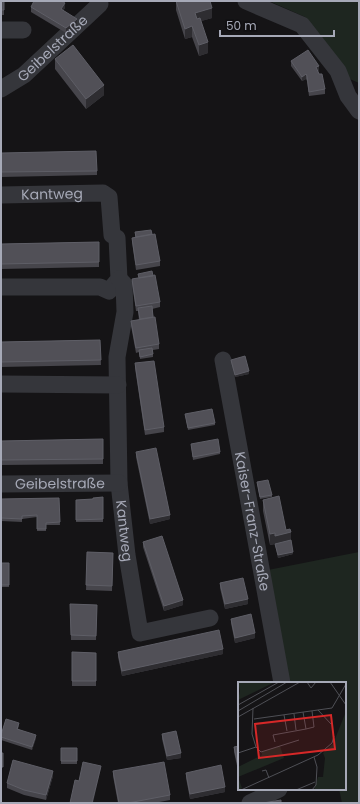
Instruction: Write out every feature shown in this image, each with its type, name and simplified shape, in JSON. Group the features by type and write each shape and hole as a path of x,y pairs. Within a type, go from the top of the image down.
{"street":[{"path":"246,1 302,25 338,71 348,96 359,111"},
{"name":"Geibelstraße","path":"1,89 24,74 100,4"},
{"path":"1,30 23,30"},
{"name":"Kantweg","path":"1,195 103,193 109,197 112,235 116,238 114,285 124,284 125,312 117,357 119,483 126,555 140,633 210,618"},
{"path":"1,287 100,287 114,285"},
{"name":"Kaiser-Franz-Straße","path":"223,360 282,682"},
{"path":"1,384 118,386"},
{"name":"Geibelstraße","path":"1,484 119,483"},
{"path":"250,803 277,790"}],"shaded area":[{"path":"269,1 359,1 359,83 336,73 305,17"},
{"path":"359,552 359,803 342,803 339,790 346,790 346,682 288,682 268,570"}],"building":[{"path":"1,1 4,1 4,10 1,10"},
{"path":"34,1 61,1 65,3 61,9 77,19 66,28 31,7"},
{"path":"176,1 210,1 212,8 195,13 197,19 200,18 208,42 199,45 192,26 185,29"},
{"path":"73,45 104,85 86,99 55,59"},
{"path":"308,50 319,66 316,67 319,74 322,74 325,89 309,92 306,74 302,77 291,61"},
{"path":"96,151 97,171 1,172 1,153"},
{"path":"151,230 152,234 136,237 135,232"},
{"path":"155,234 160,261 136,265 132,238"},
{"path":"99,242 99,262 1,264 1,244"},
{"path":"152,271 153,276 139,278 138,274"},
{"path":"155,275 160,302 136,306 132,279"},
{"path":"152,306 153,317 140,319 138,308"},
{"path":"155,317 159,344 136,348 131,321"},
{"path":"100,340 101,360 1,362 1,342"},
{"path":"152,348 153,354 140,357 139,350"},
{"path":"245,356 249,371 235,375 231,360"},
{"path":"154,361 164,427 145,430 135,363"},
{"path":"212,409 215,423 188,428 185,414"},
{"path":"103,439 103,459 1,460 1,441"},
{"path":"218,439 220,452 193,457 191,444"},
{"path":"156,448 170,515 150,519 136,452"},
{"path":"268,480 272,495 260,497 257,482"},
{"path":"279,496 286,530 290,529 291,532 275,536 275,533 270,534 263,500"},
{"path":"103,497 103,519 76,520 76,500"},
{"path":"59,498 60,522 46,523 46,529 37,529 37,515 22,516 22,519 1,518 1,499"},
{"path":"162,536 183,600 164,606 143,542"},
{"path":"291,540 293,552 278,555 275,544"},
{"path":"87,552 113,553 112,586 86,585"},
{"path":"1,563 9,563 9,585 1,585"},
{"path":"243,578 248,599 225,604 220,583"},
{"path":"70,604 97,605 96,636 71,635"},
{"path":"251,614 255,633 235,638 231,619"},
{"path":"219,630 223,649 122,671 118,652"},
{"path":"72,652 96,653 96,681 72,681"},
{"path":"6,719 19,723 17,729 36,735 32,747 1,737"},
{"path":"176,731 181,753 167,756 162,734"},
{"path":"238,746 238,765 234,747"},
{"path":"61,748 77,748 77,761 61,761"},
{"path":"1,753 3,753 3,767 1,767"},
{"path":"13,760 53,771 46,795 24,790 7,783"},
{"path":"83,762 101,766 92,803 70,803 75,780 79,781"},
{"path":"164,762 170,795 128,803 119,803 113,771"},
{"path":"221,765 225,787 190,794 186,773"},
{"path":"281,800 281,803 263,803"}]}
